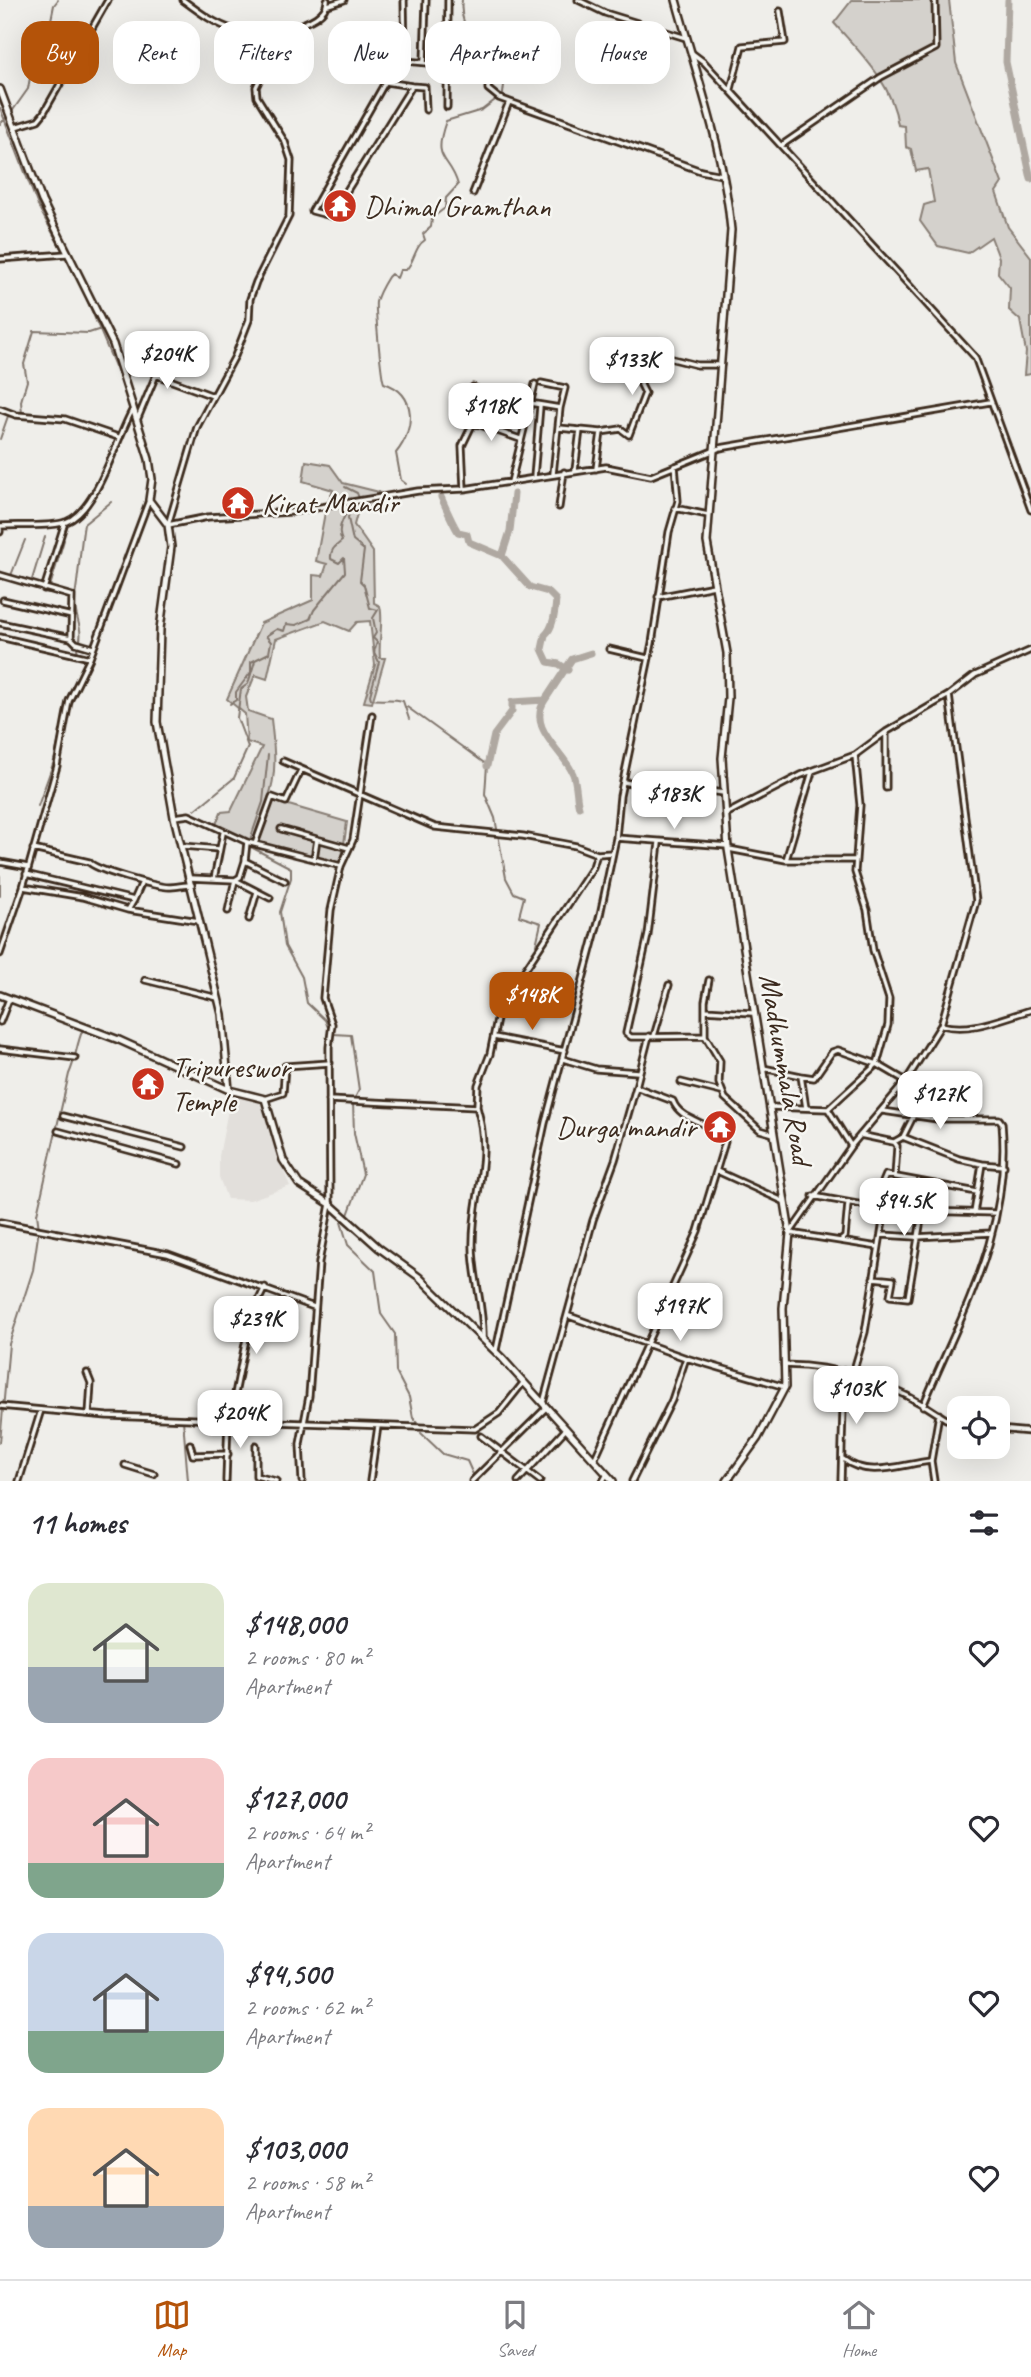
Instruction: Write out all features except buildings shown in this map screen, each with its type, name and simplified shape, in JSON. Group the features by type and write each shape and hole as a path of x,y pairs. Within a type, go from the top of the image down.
{"street":[{"path":"15,127 38,120 43,114 108,0"},
{"path":"183,0 215,21"},
{"path":"307,21 328,3 344,0"},
{"path":"404,0 404,21"},
{"path":"411,61 424,62 426,0"},
{"path":"447,21 448,0"},
{"path":"578,0 605,13 686,38"},
{"name":"Madhummala Road","path":"676,0 689,52 709,112 724,176 731,230 712,453 708,560 727,653 724,816 752,1013 790,1233 783,1308 785,1387"},
{"path":"782,145 881,77 936,48 935,0"},
{"path":"730,90 744,45 785,42 780,11"},
{"path":"689,52 704,62 782,145 975,357 1031,510"},
{"path":"229,1090 218,998 174,817 157,722 160,629 172,559 168,525 197,427 235,356 249,320 256,282 289,216 291,160 285,142 257,97 257,84"},
{"path":"385,84 312,211 331,216 412,86"},
{"path":"399,84 425,87 426,110"},
{"path":"446,84 447,107"},
{"path":"488,84 488,89 509,102 701,171 724,176"},
{"path":"0,89 42,201 113,344 152,479 149,500 90,658 69,701 57,766 23,887 0,954"},
{"path":"473,193 509,102"},
{"path":"0,259 66,254"},
{"path":"629,348 698,365 721,365"},
{"path":"559,428 601,432 621,429 629,435 645,393 641,385 644,352"},
{"path":"137,420 156,375 213,397"},
{"path":"541,383 565,388 553,474"},
{"path":"511,482 535,384"},
{"path":"473,387 527,413"},
{"path":"464,489 462,446 487,394"},
{"path":"168,525 208,517 291,512 418,491 464,489 606,467 651,476 720,448 780,435 990,402"},
{"path":"530,403 561,408"},
{"path":"534,478 540,406"},
{"path":"0,409 16,415 65,419 118,437"},
{"path":"0,529 65,522 86,505 133,409"},
{"path":"472,422 520,439"},
{"path":"575,471 580,430"},
{"path":"596,469 601,432"},
{"path":"495,1351 525,1205 616,838 679,488 675,466"},
{"path":"559,507 564,472"},
{"path":"149,500 168,525"},
{"path":"675,508 708,515"},
{"path":"44,589 65,522"},
{"path":"0,575 72,596 71,638"},
{"path":"658,597 714,586"},
{"path":"3,600 72,616"},
{"path":"0,623 71,638 76,643 93,648"},
{"path":"0,637 90,658"},
{"path":"609,649 647,658"},
{"path":"724,816 812,772 855,755 886,732 949,695 975,675 1031,650"},
{"path":"878,1247 849,1240 839,1241 790,1233 850,1146 883,1111 906,1081 941,1025 976,901 949,695"},
{"path":"302,1481 302,1423 309,1396 314,1307 330,1204 329,1100 332,1024 323,998 331,910 341,866 349,848 372,715"},
{"path":"886,732 886,788"},
{"path":"768,1107 828,1109 877,1064 888,1025 890,999 858,887 856,860 860,804 855,755"},
{"path":"283,761 435,827 550,841 597,854 612,853"},
{"path":"255,844 272,797 286,802 301,770"},
{"path":"786,860 812,772"},
{"path":"624,782 666,791 678,787 724,793"},
{"path":"174,817 189,815 247,842 341,866"},
{"path":"281,830 349,848"},
{"path":"214,879 223,833"},
{"path":"616,838 728,848 786,860 856,860"},
{"path":"314,859 317,839"},
{"path":"228,911 235,880 240,877 245,861 247,842"},
{"path":"659,843 648,934 625,1033 631,1037 705,1035"},
{"path":"183,846 220,849"},
{"path":"33,849 89,862 95,869 169,887 191,881 235,880 270,898"},
{"path":"483,1338 483,1318 473,1248 475,1204 482,1180 485,1149 477,1107 480,1076 491,1054 499,1009 593,867 597,854"},
{"path":"245,861 285,881"},
{"path":"0,862 28,867"},
{"path":"26,874 134,900"},
{"path":"128,910 142,881"},
{"path":"23,887 83,897 128,910 199,921"},
{"path":"248,919 257,892"},
{"path":"145,980 218,998"},
{"path":"709,980 705,1035 720,1061 721,1092"},
{"path":"475,1479 545,1405 593,1220 615,1160 638,1072 669,985"},
{"path":"0,995 119,1040 229,1090 265,1099 283,1093 285,1066 330,1063"},
{"path":"0,1022 9,999"},
{"path":"705,1010 752,1013"},
{"path":"941,1025 952,1028 991,1023 1031,1010"},
{"path":"494,1037 565,1051"},
{"path":"0,1048 75,1058"},
{"path":"761,1067 814,1078 832,1052 838,1050 877,1064 906,1081"},
{"path":"563,1059 596,1069 638,1072"},
{"path":"801,1076 806,1108"},
{"path":"681,1082 721,1092 742,1116 760,1130 775,1134"},
{"path":"595,1458 698,1231 725,1142 722,1136 679,1112 673,1101 636,1087"},
{"path":"265,1099 290,1173 299,1184 330,1204 379,1248 419,1276 483,1338 595,1458 613,1481"},
{"path":"329,1100 477,1107"},
{"path":"828,1109 850,1146"},
{"path":"883,1111 937,1119 999,1119 1002,1123 1004,1165 987,1257 923,1406"},
{"path":"858,1136 894,1142 903,1137 914,1115"},
{"path":"63,1116 184,1147"},
{"path":"58,1131 179,1164"},
{"path":"903,1137 959,1159 1004,1165"},
{"path":"894,1142 897,1146 895,1177"},
{"path":"974,1213 982,1164"},
{"path":"1002,1171 1004,1165"},
{"path":"717,1171 749,1189 785,1202"},
{"path":"873,1206 882,1178 886,1175 978,1192"},
{"path":"873,1278 893,1280 890,1296 908,1298 916,1237 928,1183"},
{"path":"813,1196 885,1209 865,1332 853,1373"},
{"path":"839,1241 845,1237 848,1204"},
{"path":"922,1211 996,1213"},
{"path":"0,1222 169,1254 265,1287 301,1305 314,1307"},
{"path":"881,1235 916,1237 992,1233"},
{"path":"226,1481 229,1419 250,1319 265,1287"},
{"path":"569,1315 686,1358 785,1387 758,1438 729,1480"},
{"path":"632,1481 672,1400 686,1358"},
{"path":"784,1365 844,1370 947,1417"},
{"path":"841,1481 844,1370"},
{"path":"87,1373 91,1383 89,1414"},
{"path":"0,1406 89,1414 475,1429 499,1413 524,1382"},
{"path":"19,1481 41,1410"},
{"path":"934,1481 931,1461 939,1414"},
{"path":"370,1481 378,1426"},
{"path":"518,1481 566,1429"},
{"path":"1010,1430 1031,1432"},
{"path":"481,1436 540,1481"},
{"path":"190,1444 193,1455 228,1454"},
{"path":"257,1445 256,1476 276,1481"},
{"path":"842,1459 875,1471 894,1465 931,1461"},
{"path":"125,1465 153,1474"},
{"path":"603,1481 607,1474"}],"shaded area":[{"path":"852,0 949,0 956,63 1002,183 996,192 1008,227 1031,257 1031,374 1024,375 1026,352 1020,320 1009,310 1010,288 998,273 999,258 991,237 968,253 938,246 920,221 924,205 934,202 928,169 916,171 911,149 906,147 905,126 898,125 895,110 882,82 834,23"},
{"path":"306,461 330,465 343,483 379,492 372,507 358,510 354,525 373,552 374,603 380,606 381,612 380,658 385,658 372,703 364,702 375,665 370,621 357,622 349,631 325,621 276,639 267,679 255,675 246,697 248,711 271,719 274,769 268,799 347,822 341,866 247,842 214,829 221,812 231,811 262,747 247,742 245,714 227,699 261,623 313,600 313,575 323,576 327,564 316,561 326,507 333,490 303,481"},
{"path":"231,1094 264,1102 272,1119 280,1163 290,1186 250,1200 227,1199 219,1177 219,1156"}],"waterway":[{"path":"11,113 28,89 33,60 45,50 54,5 58,0"},
{"path":"406,484 401,480 396,453 407,434 410,414 403,395 384,383 376,302 388,277 391,274 397,278 400,270 406,270 409,266 425,240 423,234 431,227 432,218 445,208 446,198 458,185 441,152 440,144 446,121 482,110 503,94 506,67 488,56 473,40 464,21 462,0"},
{"path":"1008,0 1006,62 1031,179"},
{"path":"0,108 38,206 63,252"},
{"path":"0,124 7,117"},
{"path":"65,256 73,269"},
{"path":"83,290 115,366"},
{"path":"22,414 21,401 27,381 24,364 34,331 89,333 101,329"},
{"path":"0,439 8,416 22,417"},
{"path":"345,487 357,493 359,498"},
{"path":"502,556 510,531 514,494"},
{"path":"441,497 458,532 467,534 469,542 502,556 530,587 548,592 556,600 552,623 545,635 542,649 548,662 559,664 568,670"},
{"path":"79,654 77,649 80,629 75,603 84,524 111,502"},
{"path":"230,704 236,700 236,692 251,672 251,662 269,653 271,642 266,636 277,629 284,631 286,624 296,625 310,619 314,610 345,572 344,558 339,563 331,559 331,553 342,541 340,530 343,520 357,503"},
{"path":"350,508 348,518 353,541 364,550 360,581 364,585 370,608 378,610 373,618 376,633 373,638 377,642 374,652 379,662 371,699 403,701 409,719"},
{"path":"31,583 45,537"},
{"path":"10,578 25,540"},
{"path":"29,585 48,593 64,540"},
{"path":"487,766 494,735 512,711 512,702 545,700 572,659 591,653"},
{"path":"195,810 234,778 248,747 237,718 241,689 248,684 255,661"},
{"path":"71,695 80,675"},
{"path":"545,700 540,710 543,730 573,774 579,807"},
{"path":"38,806 54,761 66,707"},
{"path":"407,707 487,765 485,794 495,818 506,878 514,893 524,897 519,916 541,923 536,945"},
{"path":"250,840 263,802 268,755"},
{"path":"249,846 291,868 291,878 280,912 285,946 302,977 307,1003 325,1020 329,1030"},
{"path":"0,876 0,896"},
{"path":"0,1442 9,1344 33,1270 39,1229 37,1214 69,1074 83,1029"},
{"path":"333,1034 351,1035 359,1090 353,1102 354,1133 363,1174 348,1215"},
{"path":"344,1220 341,1222 348,1245 375,1271 381,1314 395,1334 396,1372 409,1397 413,1418 418,1423"},
{"path":"183,1420 188,1481"},
{"path":"421,1433 443,1454 467,1461 476,1481"}],"place":[{"name":"Dhimal Gramthan","path":"340,206"},
{"name":"Kirat Mandir","path":"238,503"},
{"name":"Tripureswor Temple","path":"148,1084"},
{"name":"Durga mandir","path":"720,1127"}]}
